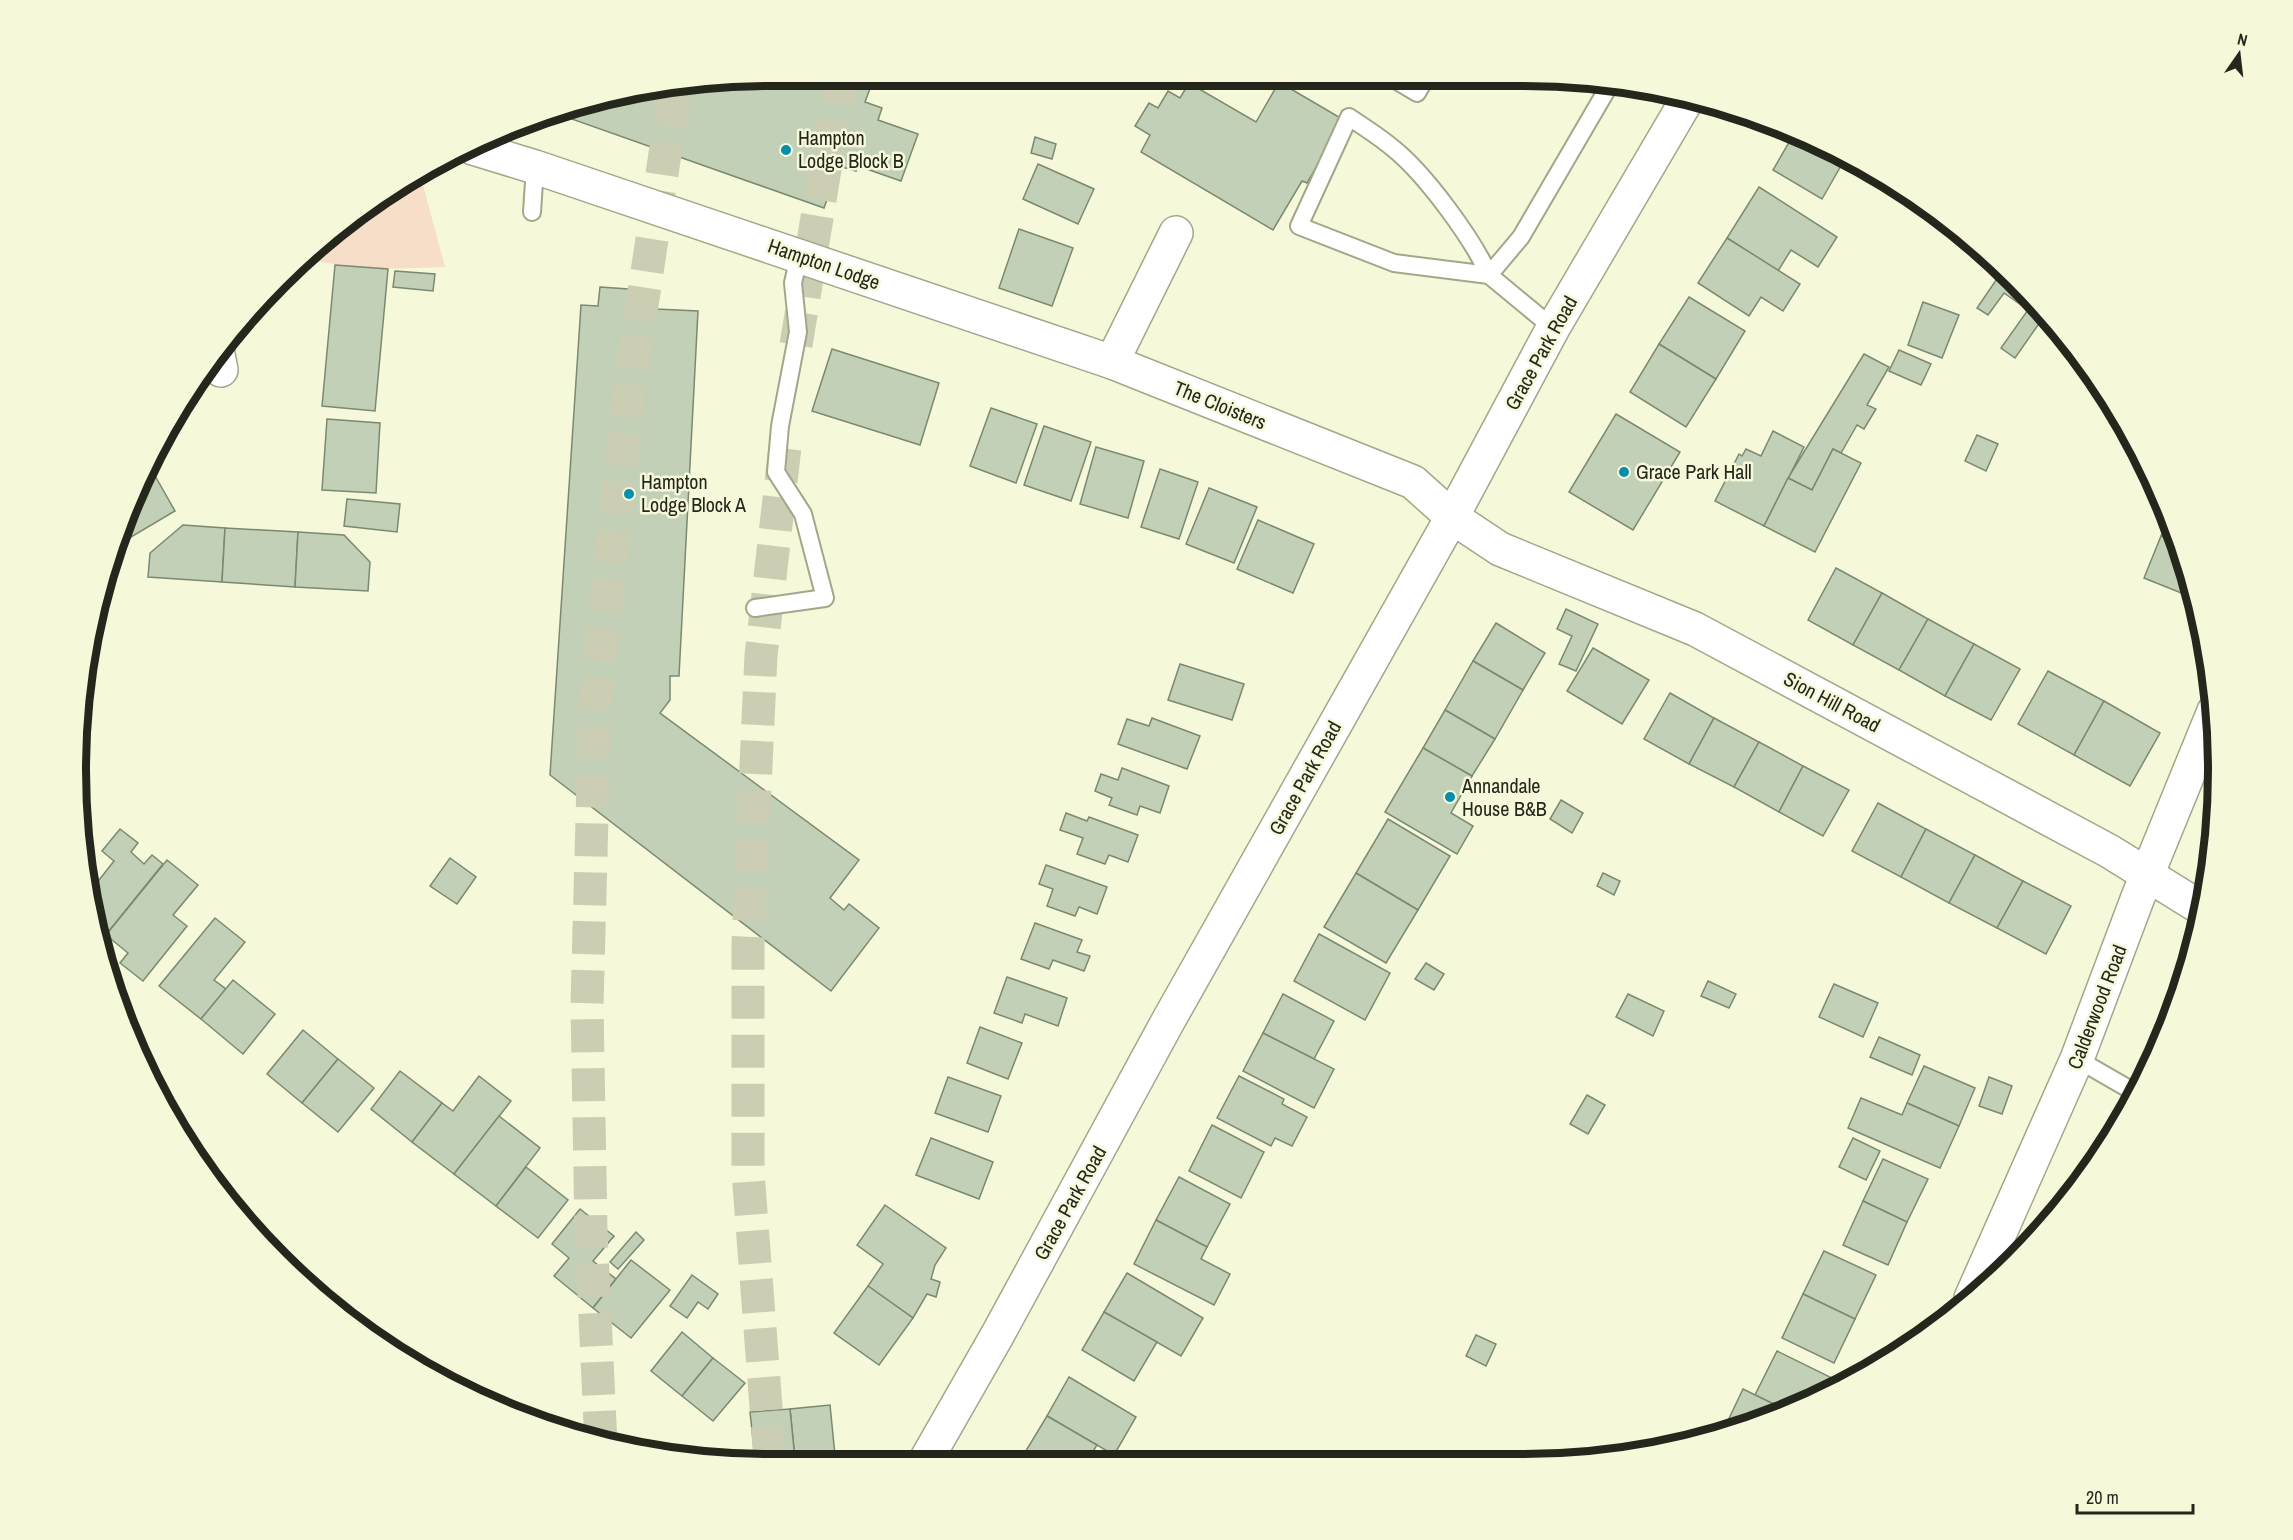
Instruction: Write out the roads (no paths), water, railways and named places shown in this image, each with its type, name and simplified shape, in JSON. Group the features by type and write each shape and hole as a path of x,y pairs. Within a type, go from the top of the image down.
{"street":[{"name":"Grace Park Road","path":"929,1454 998,1334 1167,1023 1452,517 1553,328 1684,105"},
{"name":"Hampton Lodge","path":"480,150 1112,362"},
{"path":"1112,362 1176,233"},
{"name":"The Cloisters","path":"1112,362 1413,482 1452,517"},
{"name":"Sion Hill Road","path":"1452,517 1500,549 1695,629 2109,851 2194,904"},
{"name":"Calderwood Road","path":"1979,1281 2077,1059 2206,730"}],"lane":[{"path":"1489,275 1521,237 1606,90"},
{"path":"1489,275 1394,263 1299,226 1349,117 1395,150 1419,174 1480,256 1489,275 1553,328"},
{"path":"532,212 535,167"},
{"path":"755,608 825,598 803,514 776,472 780,426 798,332 793,283 799,256"},
{"path":"2077,1059 2129,1089"}],"tunnel":[{"path":"796,345 840,86"},
{"path":"600,1433 591,1232 587,1005 595,706 629,390 674,92"},
{"path":"770,1454 748,1172 748,942 761,655 785,447"}],"place":[{"name":"Hampton Lodge Block B","path":"786,150"},
{"name":"Grace Park Hall","path":"1624,472"},
{"name":"Hampton Lodge Block A","path":"629,494"},
{"name":"Annandale House B&B","path":"1450,797"}]}
